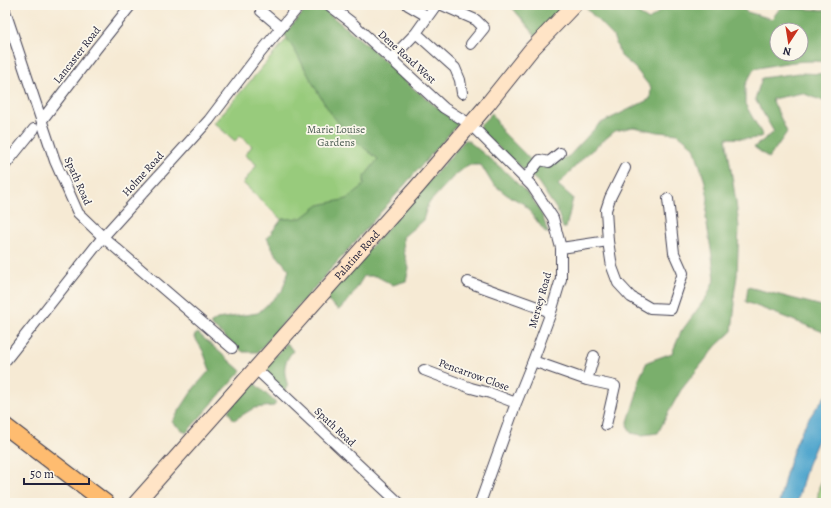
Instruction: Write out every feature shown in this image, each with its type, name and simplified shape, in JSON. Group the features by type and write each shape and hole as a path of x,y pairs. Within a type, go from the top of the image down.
{"main road":[{"name":"Palatine Road","path":"136,503 417,187 531,50 574,5"},
{"path":"6,428 106,503"}],"street":[{"name":"Lancaster Road","path":"42,120 131,5"},
{"name":"Holme Road","path":"5,361 103,237 209,120 256,58 300,5"},
{"name":"Dene Road West","path":"329,5 350,22 444,108 470,124"},
{"path":"408,5 427,16"},
{"path":"391,59 416,33 436,5"},
{"path":"442,5 476,20 484,28 471,44"},
{"name":"Spath Road","path":"5,10 55,161 78,214 232,348"},
{"path":"261,11 281,28"},
{"path":"416,33 455,68 460,80 462,93"},
{"name":"Mersey Road","path":"470,124 532,186 553,218 560,248 561,278 551,312 480,503"},
{"path":"5,165 34,129"},
{"path":"525,179 540,160 548,162 560,153"},
{"path":"625,168 610,198 606,210 608,241 612,267 618,283 631,297 650,308 671,310 683,272 674,253 668,199"},
{"path":"560,248 608,241"},
{"path":"468,282 551,312"},
{"path":"587,380 594,356"},
{"path":"533,361 587,380 615,386 606,425"},
{"name":"Spath Road","path":"255,368 399,503"},
{"name":"Pencarrow Close","path":"424,370 516,403"}],"green space":[{"path":"315,5 318,5 372,49 412,87 458,124 258,352 243,352 210,324 217,319 258,313 282,291 289,270 274,252 267,238 282,219 302,218 319,205 347,199 364,185 364,177 378,159 351,136 333,116 322,100 296,52 284,34 303,13"},
{"name":"Marie Louise Gardens","path":"316,5 454,128 332,268 243,183 256,166 256,164 245,155 252,146 240,136 235,141 214,123"},
{"path":"510,5 565,5 536,36"},
{"path":"587,5 630,5 639,14 649,20 667,5 737,5 747,12 772,19 780,8 826,10 826,62 809,61 809,22 769,22 769,62 799,62 754,69 745,85 745,104 763,136 751,139 726,138 739,227 737,276 734,295 735,304 732,331 716,346 681,390 658,433 642,435 631,433 627,425 637,393 639,379 647,362 672,353 681,332 707,296 715,278 706,218 708,198 705,182 694,147 678,134 633,127 615,131 585,156 558,185 573,198 566,228 563,228 557,210 538,182 481,132 480,125 492,113 502,131 531,160 549,166 569,156 599,124 650,99 651,88 635,68 621,56 613,36 585,7"},
{"path":"799,73 826,74 826,102 802,93 772,99 787,132 769,158 754,147 774,132 755,99 762,78"},
{"path":"466,139 507,173 527,193 536,204 543,217 548,233 546,233 524,204 507,195 492,183 481,165 468,165 453,177 428,204 423,220 403,237 404,252 409,268 406,281 393,285 376,276 364,276 351,297 339,310 325,299"},
{"path":"748,287 826,307 826,333 746,302"},
{"path":"198,333 241,371 186,433 172,422 194,388 210,370 203,351 194,336"},
{"path":"287,343 293,351 287,359 285,367 285,375 288,386 284,391 262,371"},
{"path":"253,382 276,403 274,406 254,408 234,420 228,411"},
{"path":"826,472 826,503 817,503 819,487"}],"water":[{"path":"826,395 826,425 807,466 797,503 779,503 786,472 801,432 808,419"}]}
